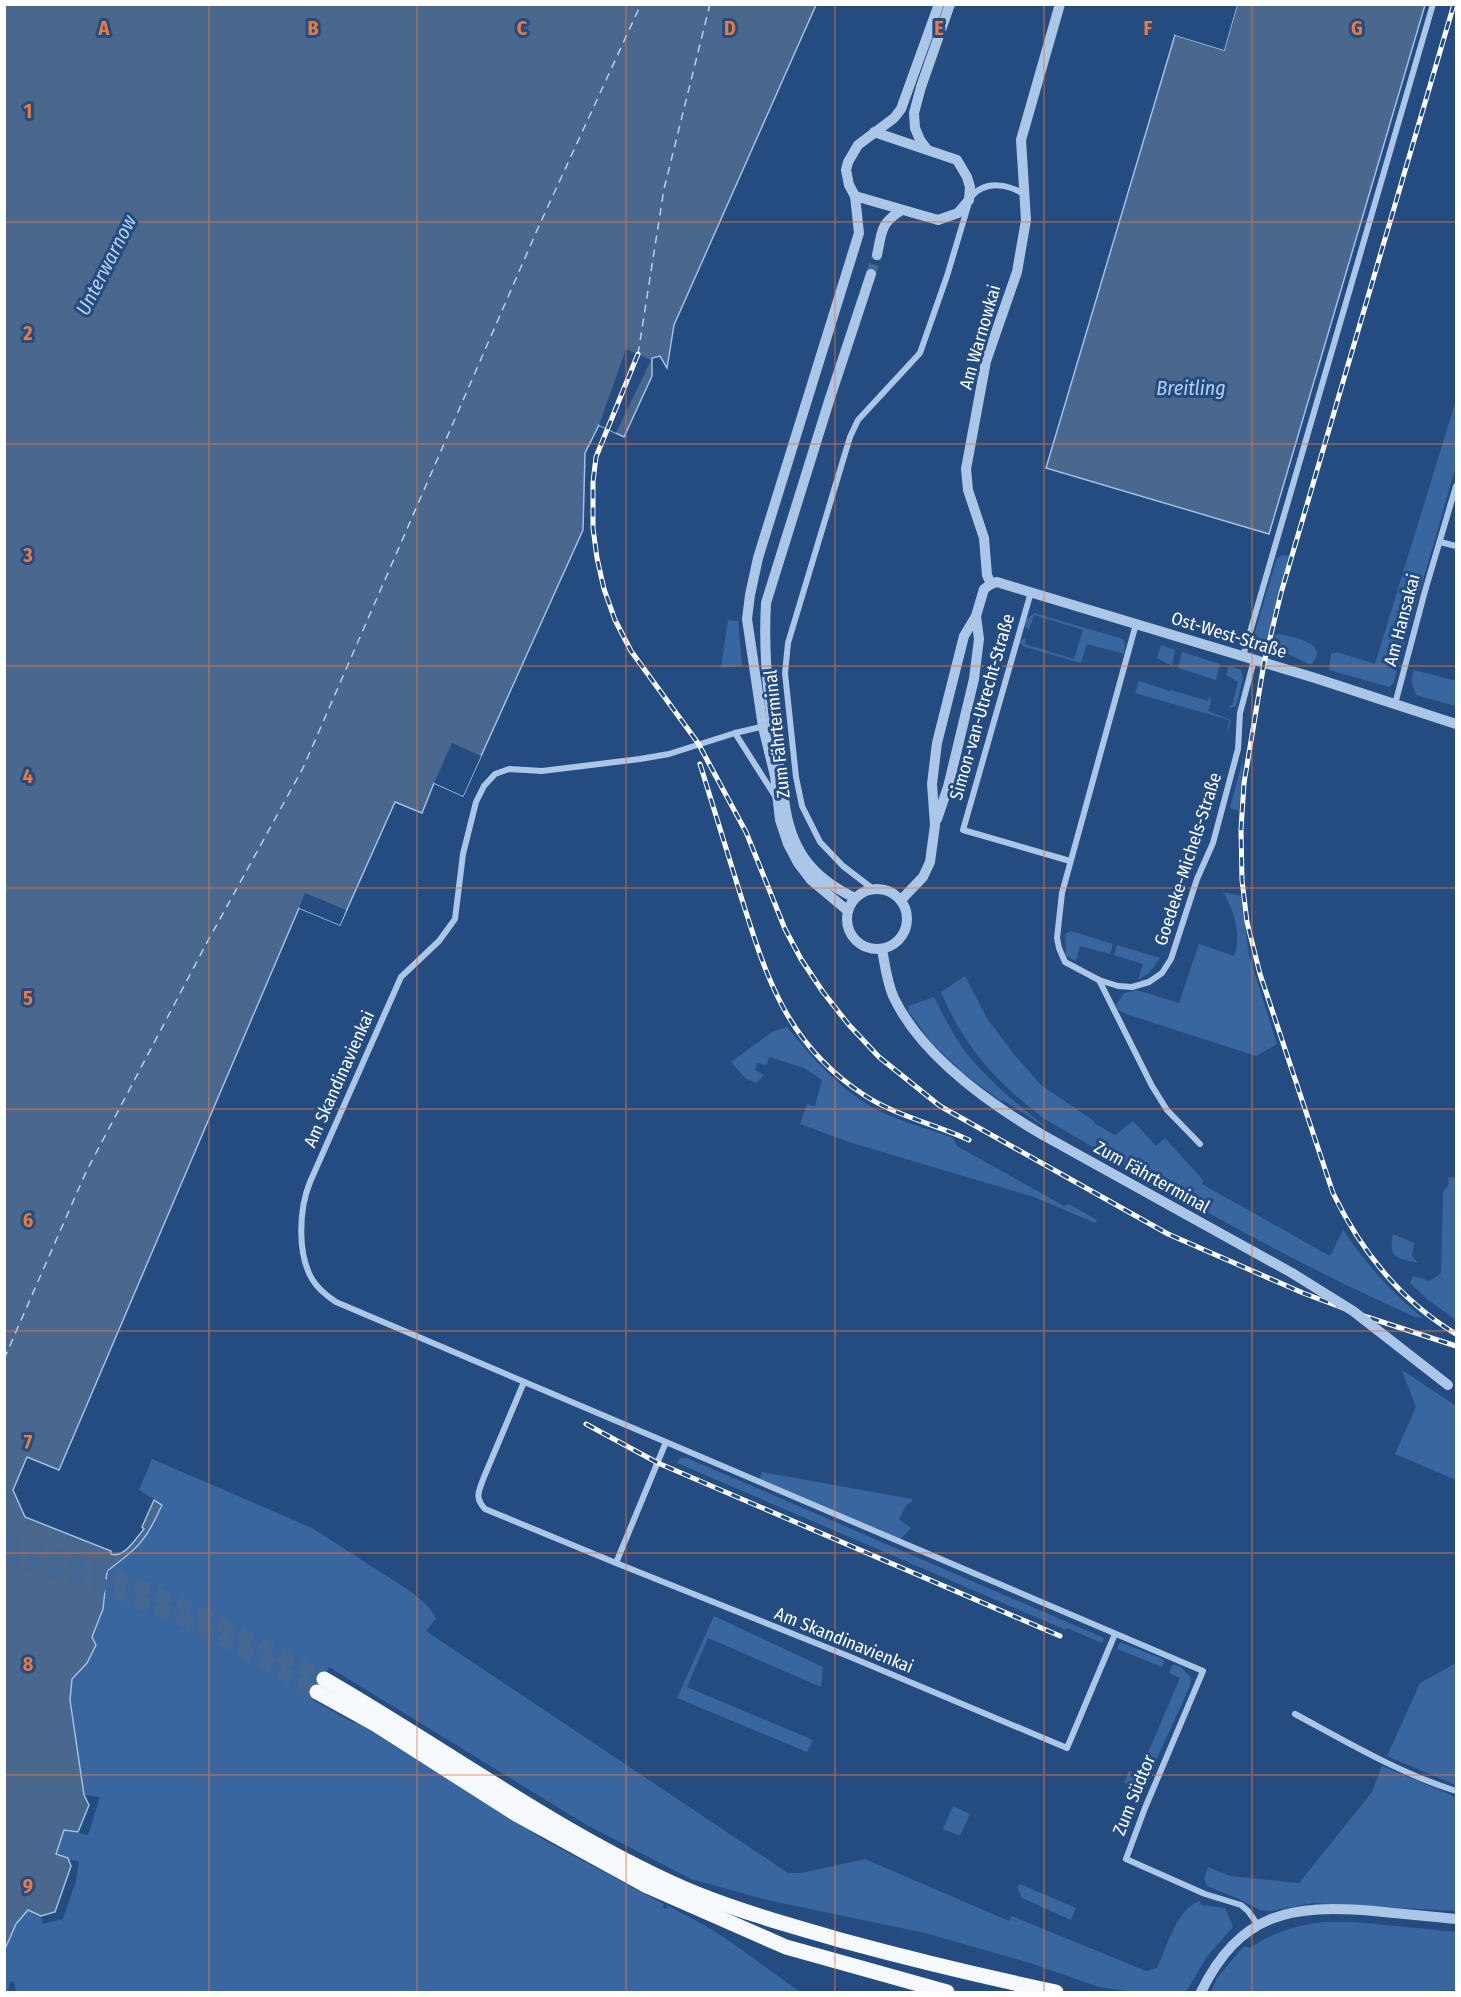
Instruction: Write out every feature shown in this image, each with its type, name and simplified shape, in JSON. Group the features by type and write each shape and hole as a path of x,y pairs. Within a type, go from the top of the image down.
{"highway":[{"path":"947,1992 804,1953 647,1886 516,1814 375,1724 320,1685 383,1713 553,1818 627,1860 695,1893 865,1947 1056,1992"}],"street":[{"path":"939,4 902,109 894,118 858,145 846,170 849,185 855,196 938,220 958,213 977,189 987,185 998,185 1024,194"},
{"path":"926,149 915,128 914,113 950,4"},
{"name":"Am Warnowkai","path":"991,584 987,575 984,538 968,490 966,470 986,361 1017,272 1026,220 1021,140 1060,4"},
{"name":"Goedeke-Michels-Straße","path":"1136,624 1062,893 1058,938 1059,948 1065,962 1099,980 1132,987 1149,982 1162,973 1171,959 1197,879 1213,843 1238,749 1240,713 1248,658 1433,4"},
{"path":"874,132 957,160 968,177 969,200"},
{"name":"Zum Fährterminal","path":"848,911 811,880 798,863 788,844 780,820 776,776 747,619 754,571 859,233 855,196"},
{"name":"Zum Fährterminal","path":"901,900 889,891 873,889 843,866 820,842 802,806 796,777 785,673 788,643 846,447 858,420 920,353 947,276 969,200"},
{"path":"877,255 885,224 902,210"},
{"name":"Zum Fährterminal","path":"855,898 834,888 811,867 789,825 782,776 767,726 764,631 766,603 871,274"},
{"name":"Am Hansakai","path":"1395,705 1456,486"},
{"path":"1440,542 1456,546"},
{"name":"Ost-West-Straße","path":"991,584 997,582 1031,592 1456,724"},
{"path":"873,889 855,898 848,911 847,924 857,942 868,948 882,949 895,944 904,933 908,920 901,900 926,873 932,855 935,825 932,784 937,743 964,636 976,616 984,589 991,584"},
{"name":"Simon-van-Utrecht-Straße","path":"1031,592 963,830 1070,861"},
{"path":"935,825 948,787 974,679 979,639 976,616"},
{"name":"Am Skandinavienkai","path":"767,726 640,759 543,771 509,769 495,774 484,786 476,802 463,854 455,920 439,941 400,977 305,1194 301,1225 307,1266 313,1281 324,1293 351,1310 1203,1671"},
{"path":"735,733 778,800"},
{"name":"Zum Fährterminal","path":"882,949 889,984 903,1015 930,1048 979,1092 1016,1120 1292,1273 1353,1311 1452,1388"},
{"path":"1099,980 1152,1086 1167,1110 1200,1144"},
{"path":"525,1382 478,1493 479,1502 485,1509 616,1563 666,1442"},
{"name":"Am Skandinavienkai","path":"616,1563 1067,1748 1115,1634"},
{"name":"Zum Südtor","path":"1203,1671 1145,1808 1126,1860 1205,1894 1241,1905 1258,1925"},
{"path":"1295,1714 1383,1762 1456,1791"},
{"path":"1203,1989 1228,1951 1247,1933 1258,1925 1284,1914 1320,1909 1346,1909 1456,1919"}],"shaded area":[{"path":"1456,400 1456,466 1393,684 1389,687 1329,670 1331,654 1337,652 1375,664"},
{"path":"1283,555 1289,556 1264,650 1254,642 1254,635 1277,558"},
{"path":"1034,613 1123,639 1124,654 1087,644 1081,663 1025,647 1019,642 1026,638 1025,644 1074,659 1083,630 1034,615 1029,630 1025,627 1026,620"},
{"path":"728,620 738,621 742,666 721,668"},
{"path":"1280,634 1314,646 1317,651 1312,664 1282,651 1272,652 1275,635"},
{"path":"1161,645 1175,650 1172,666 1157,658"},
{"path":"1182,652 1220,664 1216,680 1178,668"},
{"path":"1229,666 1241,670 1243,679 1236,706 1230,708 1228,706 1232,705 1238,682 1226,675"},
{"path":"1414,670 1456,681 1456,708 1416,695 1411,681"},
{"path":"1139,681 1208,701 1210,695 1211,703 1208,711 1231,720 1226,737 1229,720 1135,693"},
{"path":"1243,759 1239,811 1230,808"},
{"path":"1223,892 1241,896 1249,955 1277,1044 1256,1056 1126,1014 1118,1010 1116,1005 1124,993 1137,990 1179,1003 1199,944 1234,956 1237,939 1236,923"},
{"path":"1071,931 1113,944 1110,954 1080,946 1076,961 1066,956 1065,934"},
{"path":"1117,945 1160,958 1149,973 1138,980 1143,964 1114,955"},
{"path":"965,976 988,1020 1041,1085 1094,1123 1115,1135 1133,1121 1156,1146 1165,1138 1203,1180 1202,1184 1330,1256 1343,1230 1380,1277 1423,1318 1415,1317 1367,1295 1273,1248 1043,1118 996,1077 971,1047 950,1012 941,992"},
{"path":"934,997 957,1040 976,1065 1006,1094 1050,1130 1003,1100 1001,1101 963,1073 931,1042 909,1012 908,1006"},
{"path":"787,1027 840,1085 865,1103 897,1119 953,1138 957,1146 1064,1206 1069,1204 1097,1220 1095,1223 1034,1197 849,1142 800,1124 807,1104 815,1106 822,1080 804,1068 769,1057 767,1065 757,1063 755,1070 764,1075 756,1083 745,1078 731,1062 772,1032"},
{"path":"1448,1177 1456,1178 1456,1320 1427,1299 1410,1283 1413,1276 1430,1281 1441,1273 1443,1192 1449,1184"},
{"path":"1393,1234 1414,1243 1412,1256 1418,1263 1396,1256 1392,1248"},
{"path":"1402,1370 1456,1406 1456,1480 1395,1454 1416,1407"},
{"path":"680,1458 687,1458 1104,1638 1102,1643 1067,1628 1066,1630 677,1463"},
{"path":"152,1459 312,1528 410,1591 427,1605 436,1618 426,1631 788,1873 801,1873 865,1859 1009,1921 1012,1916 1146,1971 1157,1968 1178,1920 1192,1905 1200,1901 1201,1905 1225,1908 1233,1927 1208,1955 1186,1992 1132,1992 1099,1987 1030,1963 925,1933 767,1900 691,1879 585,1824 329,1667 313,1700 352,1722 364,1724 546,1841 664,1904 663,1908 666,1909 668,1906 706,1926 800,1992 16,1992 14,1981 10,1982 8,1992 5,1990 5,1956 9,1938 28,1910 41,1916 43,1924 63,1919 76,1881 79,1862 56,1855 64,1830 88,1835 100,1797 84,1795 70,1700 72,1679 87,1663 92,1637 103,1609 106,1571 140,1543 163,1505 139,1490"},
{"path":"762,1472 912,1499 899,1519 911,1528 898,1542 759,1481"},
{"path":"714,1616 823,1667 821,1687 708,1638 687,1687 813,1740 807,1752 677,1698"},
{"path":"1120,1642 1163,1659 1162,1667 1117,1649"},
{"path":"1456,1663 1456,1785 1387,1756 1420,1683"},
{"path":"1173,1664 1181,1667 1191,1678 1190,1686 1142,1791 1124,1783 1129,1771 1139,1774 1180,1678 1169,1673"},
{"path":"1382,1766 1456,1797 1456,1911 1313,1903 1271,1911 1260,1910 1207,1886 1204,1879 1208,1867 1230,1876 1299,1883 1372,1792"},
{"path":"953,1806 970,1814 960,1836 943,1829"},
{"path":"1020,1884 1076,1908 1071,1920 1022,1898 1017,1887"},
{"path":"1323,1922 1354,1922 1456,1932 1456,1990 1211,1992 1217,1978 1244,1946 1250,1948 1285,1931"}],"water":[{"name":"Unterwarnow","path":"5,5 816,5 674,325 667,368 660,356 652,358 652,376 624,437 599,425 585,453 583,530 463,796 434,783 422,813 395,802 340,925 299,908 59,1470 27,1457 13,1490 25,1517 116,1555 125,1551 144,1529 142,1527 154,1500 162,1505 146,1536 107,1571 103,1609 92,1637 96,1645 87,1663 72,1679 70,1700 84,1795 89,1805 78,1832 64,1830 56,1854 68,1858 71,1866 55,1912 41,1916 28,1910 16,1924 5,1949"},
{"name":"Breitling","path":"1237,5 1425,5 1269,534 1046,468 1175,35 1224,50"}],"pier":[{"path":"1234,4 1237,5 1224,50 1175,35 1176,32 1222,46"},
{"path":"626,349 651,360 616,433 599,425"},
{"path":"452,743 481,756 463,796 434,783"},
{"path":"305,893 346,910 340,925 299,908"}],"ferry route":[{"path":"4,1359 86,1172 204,948 303,768 538,228 641,4"},
{"path":"638,354 664,189 710,4"}],"tunnel":[{"path":"871,274 877,255"},
{"path":"4,1542 94,1567 204,1615 324,1679"},
{"path":"4,1557 90,1581 201,1627 317,1692"}],"railway":[{"path":"1454,4 1281,593 1264,663 1244,783 1241,829 1242,880 1247,922 1260,974 1333,1193 1356,1235 1384,1273 1418,1306 1456,1334"},
{"path":"638,354 596,457 593,482 593,528 604,589 615,620 631,651 698,743 746,832 785,929 801,959 849,1025 879,1057 940,1106 1168,1234 1303,1293 1456,1346"},
{"path":"700,764 759,951 782,1005 797,1030 815,1053 837,1075 864,1095 889,1109 969,1140"},
{"path":"586,1424 658,1463 1060,1636"}]}
